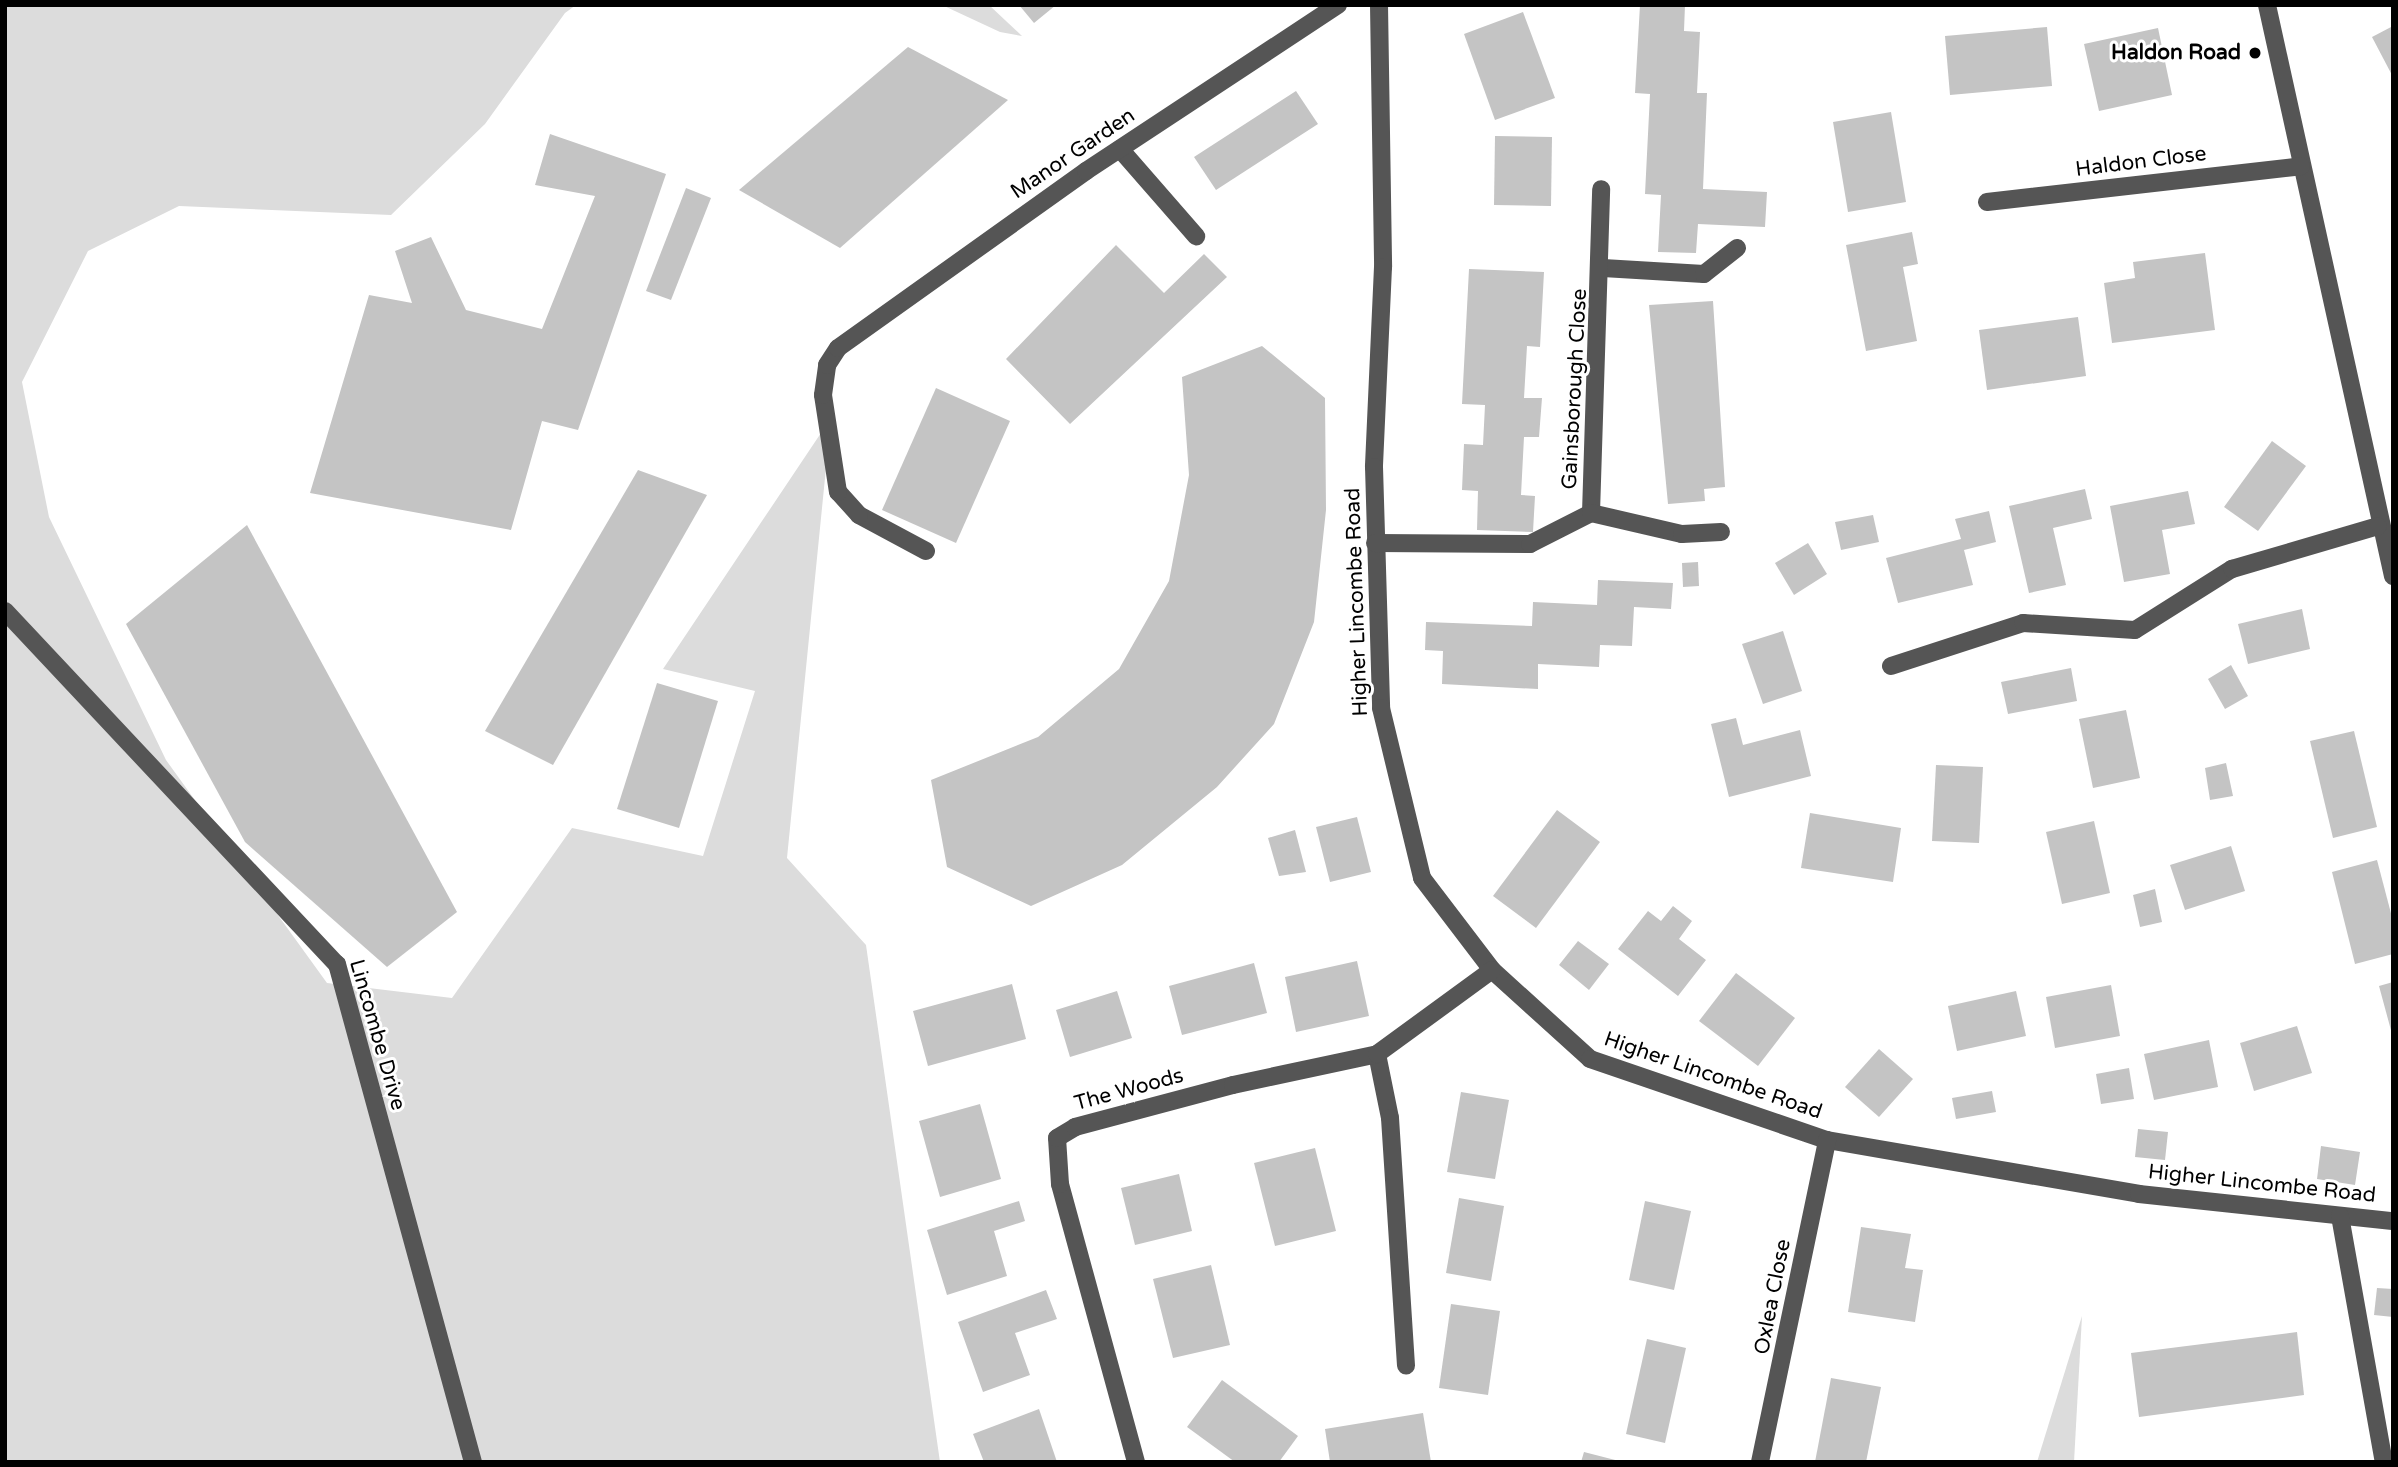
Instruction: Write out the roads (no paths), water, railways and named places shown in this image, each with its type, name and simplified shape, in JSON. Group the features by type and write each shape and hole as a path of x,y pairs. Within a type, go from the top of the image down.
{"street":[{"name":"Manor Garden","path":"926,551 859,516 838,492 823,395 827,365 838,348 1120,149 1338,5"},
{"name":"Higher Lincombe Road","path":"1380,5 1382,267 1375,543 1381,708 1422,878 1492,970 1590,1059 1827,1140 2140,1194 2393,1221"},
{"path":"2267,5 2378,526 2393,576"},
{"path":"1120,149 1196,236"},
{"name":"Haldon Close","path":"1987,202 2301,166"},
{"name":"Gainsborough Close","path":"1591,513 1604,268 1601,189"},
{"name":"Gainsborough Close","path":"1604,268 1704,274 1737,248"},
{"name":"Gainsborough Close","path":"1375,543 1530,544 1591,513 1682,534 1721,531"},
{"path":"1891,666 2023,623 2134,630 2232,569 2378,526"},
{"name":"Lincombe Drive","path":"5,611 337,964 473,1462"},
{"name":"The Woods","path":"1136,1462 1060,1184 1057,1138 1075,1127 1220,1089 1377,1054 1492,970"},
{"path":"1377,1054 1390,1118 1406,1365"},
{"name":"Oxlea Close","path":"1760,1462 1827,1140"},
{"path":"2340,1216 2384,1462"}],"place":[{"name":"Haldon Road","path":"2255,53"}]}
